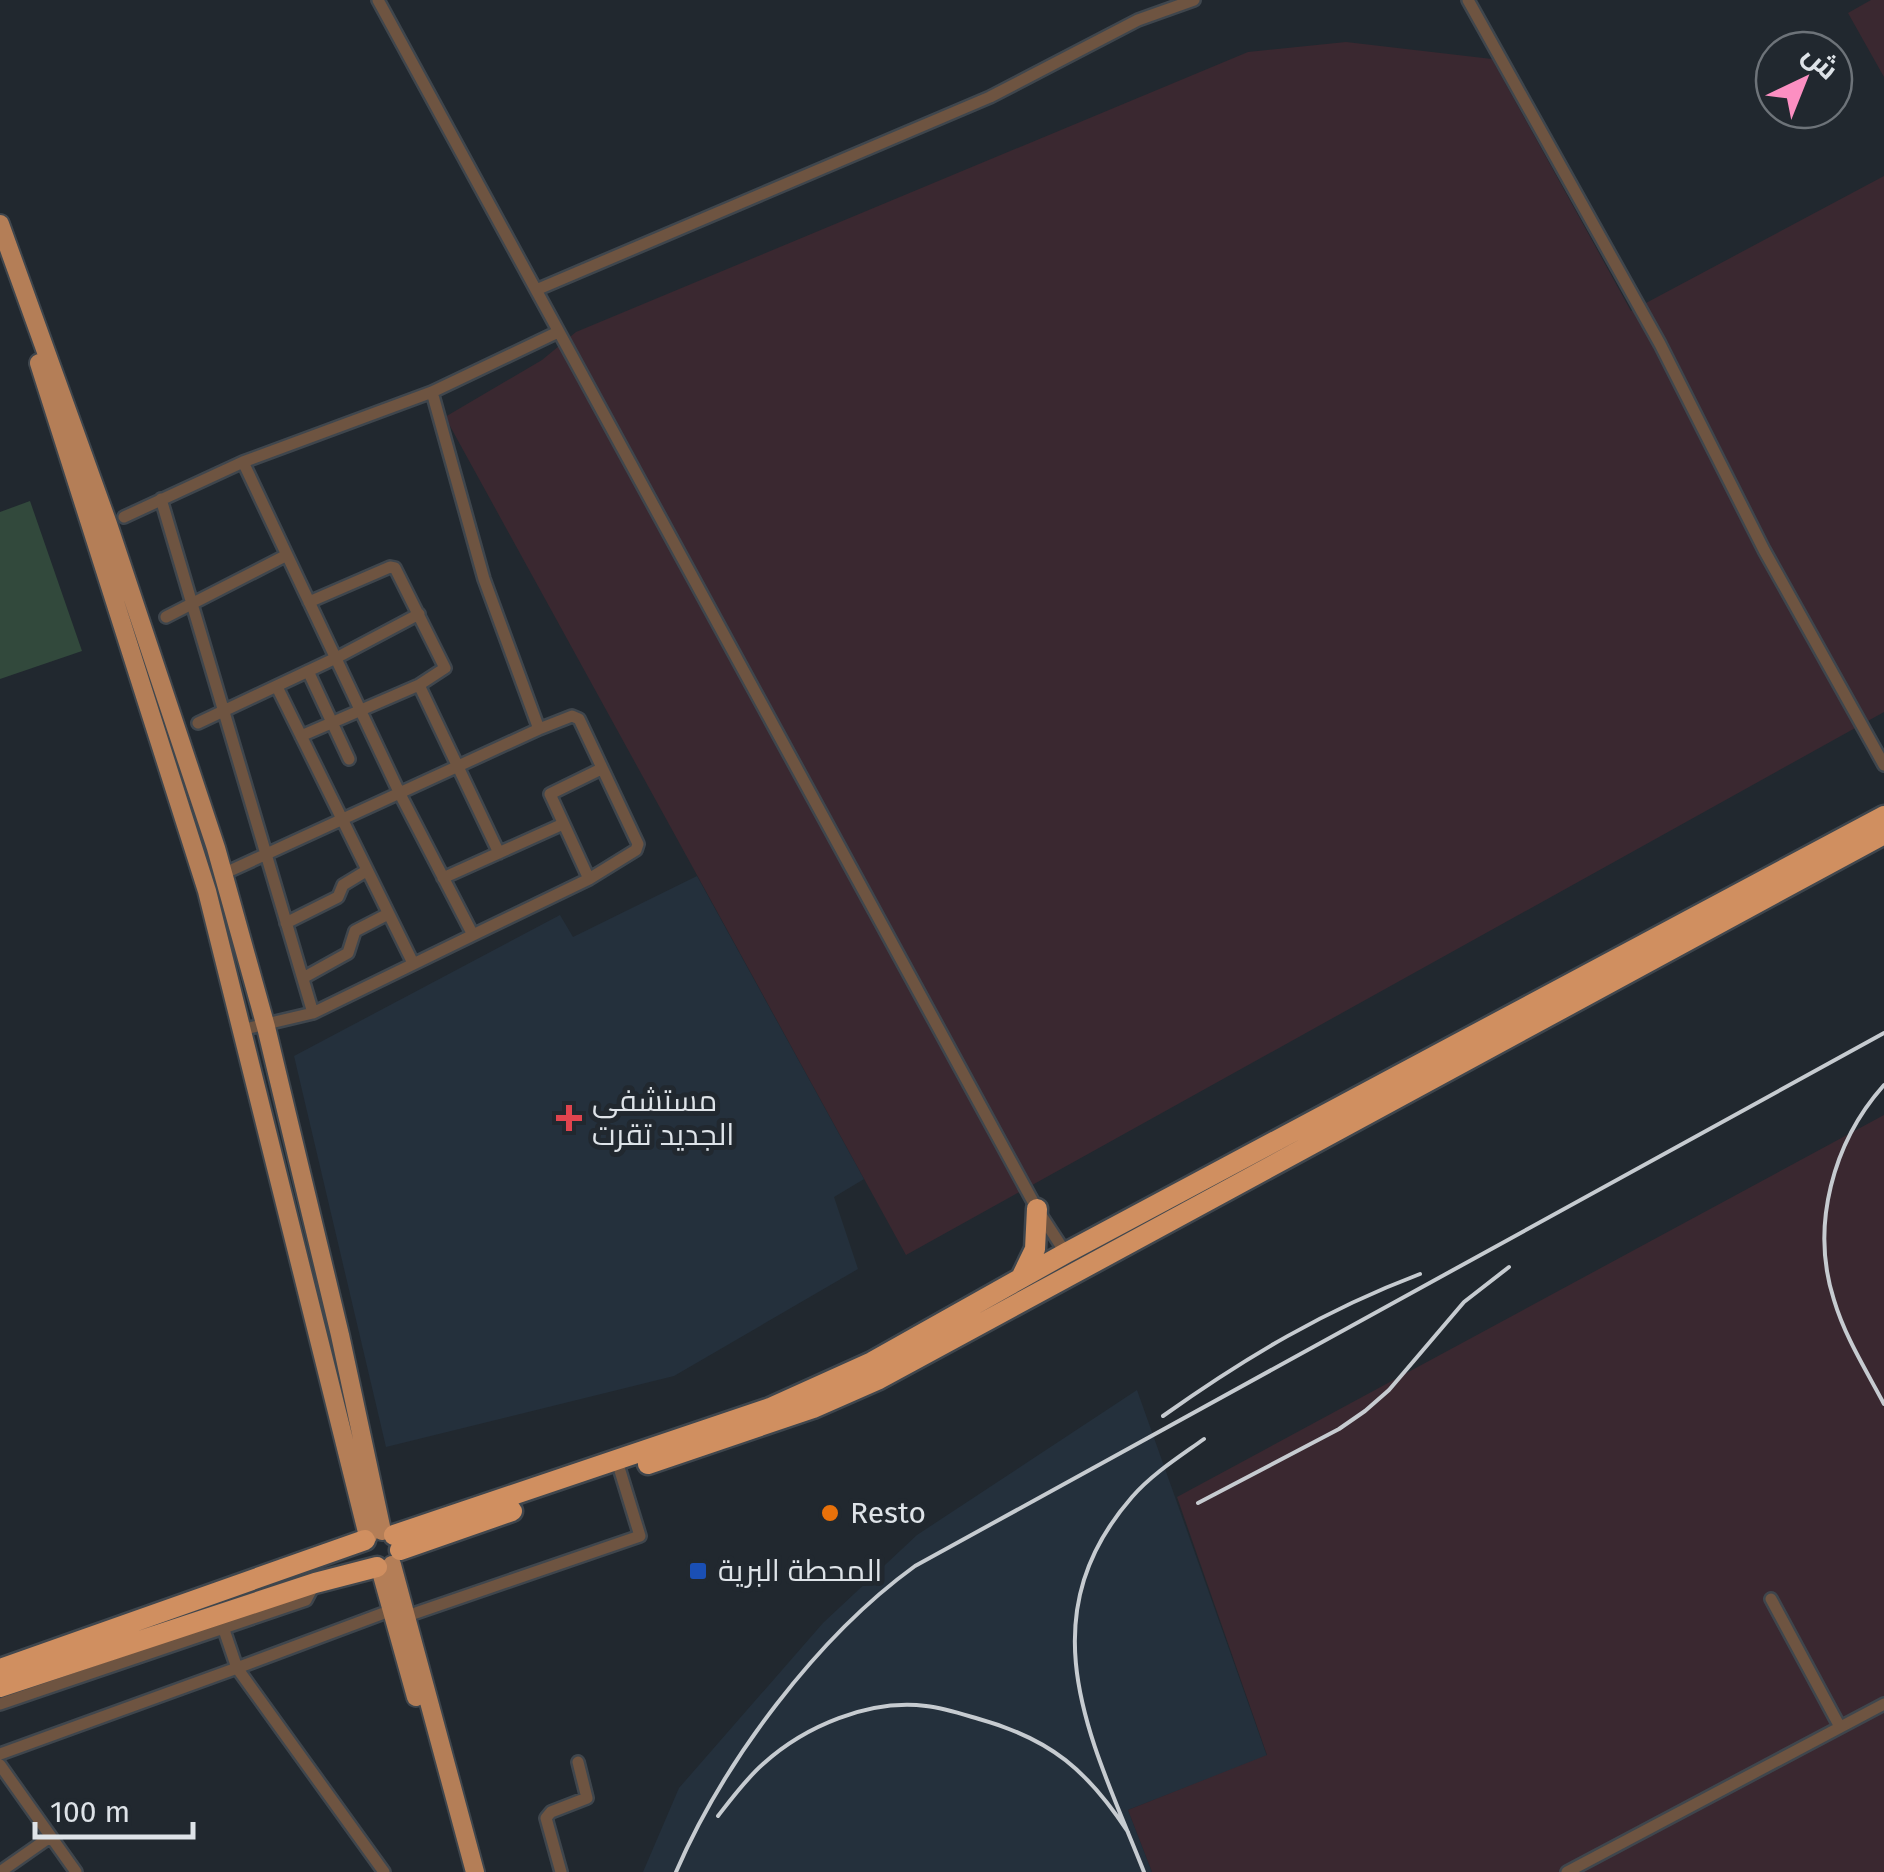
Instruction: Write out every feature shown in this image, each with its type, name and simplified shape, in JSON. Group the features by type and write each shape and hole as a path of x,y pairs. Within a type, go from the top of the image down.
{"highway":[{"path":"0,1669 382,1549 619,1467 839,1398 1078,1272 1314,1132 1884,816"},
{"path":"619,1467 814,1390 900,1348 1066,1253 1314,1132 1884,834"},
{"path":"1020,1280 1035,1249 1037,1209"},
{"path":"0,1687 221,1622 315,1583 382,1549"}],"main road":[{"path":"0,224 224,874 266,1027 340,1335 382,1549"},
{"path":"0,252 54,385"},
{"path":"85,477 208,891 241,1030 399,1613 475,1872"},
{"path":"423,1701 463,1872"}],"street":[{"path":"378,0 1037,1209 1078,1272"},
{"path":"536,290 990,97 1138,20 1194,0"},
{"path":"1468,0 1660,344 1764,550 1884,765"},
{"path":"124,517 243,462 432,392 558,332"},
{"path":"432,392 484,579 539,729"},
{"path":"243,462 400,794 473,935"},
{"path":"161,500 313,1013"},
{"path":"166,617 285,556"},
{"path":"301,736 419,685 444,668 398,570 392,567 309,602"},
{"path":"198,723 338,658 419,614"},
{"path":"308,672 349,759"},
{"path":"419,685 498,853"},
{"path":"277,687 413,963"},
{"path":"224,874 456,766 576,717 638,844 632,855 589,879 313,1013 241,1030"},
{"path":"589,879 550,794 601,769"},
{"path":"443,878 563,824"},
{"path":"286,923 338,897 343,885 366,871"},
{"path":"303,978 348,953 354,931 388,914"},
{"path":"0,1754 237,1668 640,1536 619,1467"},
{"path":"1770,1599 1840,1727"},
{"path":"0,1704 221,1622 237,1668 384,1872"},
{"path":"1568,1872 1884,1704"},
{"path":"561,1872 546,1818 551,1812 587,1798 578,1762"},
{"path":"0,1766 76,1872"},
{"path":"0,1872 50,1837"}],"shaded area":[{"path":"1871,0 1884,0 1884,77 1848,13"},
{"path":"1346,42 1492,59 1631,311 1884,176 1884,712 906,1255 445,417 542,360 576,332 1248,52"},
{"name":"مستشفى الجديد تقرت","path":"697,876 864,1179 834,1197 858,1269 674,1376 386,1447 294,1056 560,915 573,937"},
{"path":"1884,1115 1884,1872 1152,1872 1128,1810 1267,1755 1177,1497"},
{"path":"1137,1390 1267,1756 1128,1810 1152,1872 643,1872 679,1788 823,1623 917,1535"}],"green space":[{"path":"30,501 82,651 0,679 0,512"}],"railway":[{"path":"676,1872 720,1787 777,1704 843,1628 915,1566 1884,1033"},
{"path":"1884,1085 1851,1132 1839,1159 1826,1214 1825,1243 1827,1272 1839,1314 1884,1404"},
{"path":"1198,1503 1339,1429 1365,1411 1389,1390 1464,1302 1509,1267"},
{"path":"1163,1416 1287,1336 1420,1274"},
{"path":"1144,1872 1105,1776 1078,1683 1075,1636 1081,1590 1099,1543 1132,1497 1157,1473 1204,1439"},
{"path":"718,1816 757,1770 798,1738 860,1711 904,1705 966,1715 1047,1747 1098,1791 1128,1832"}],"place":[{"name":"مستشفى الجديد تقرت","path":"569,1118"},
{"name":"Resto","path":"830,1513"},
{"name":"المحطة البرية","path":"698,1571"}]}
